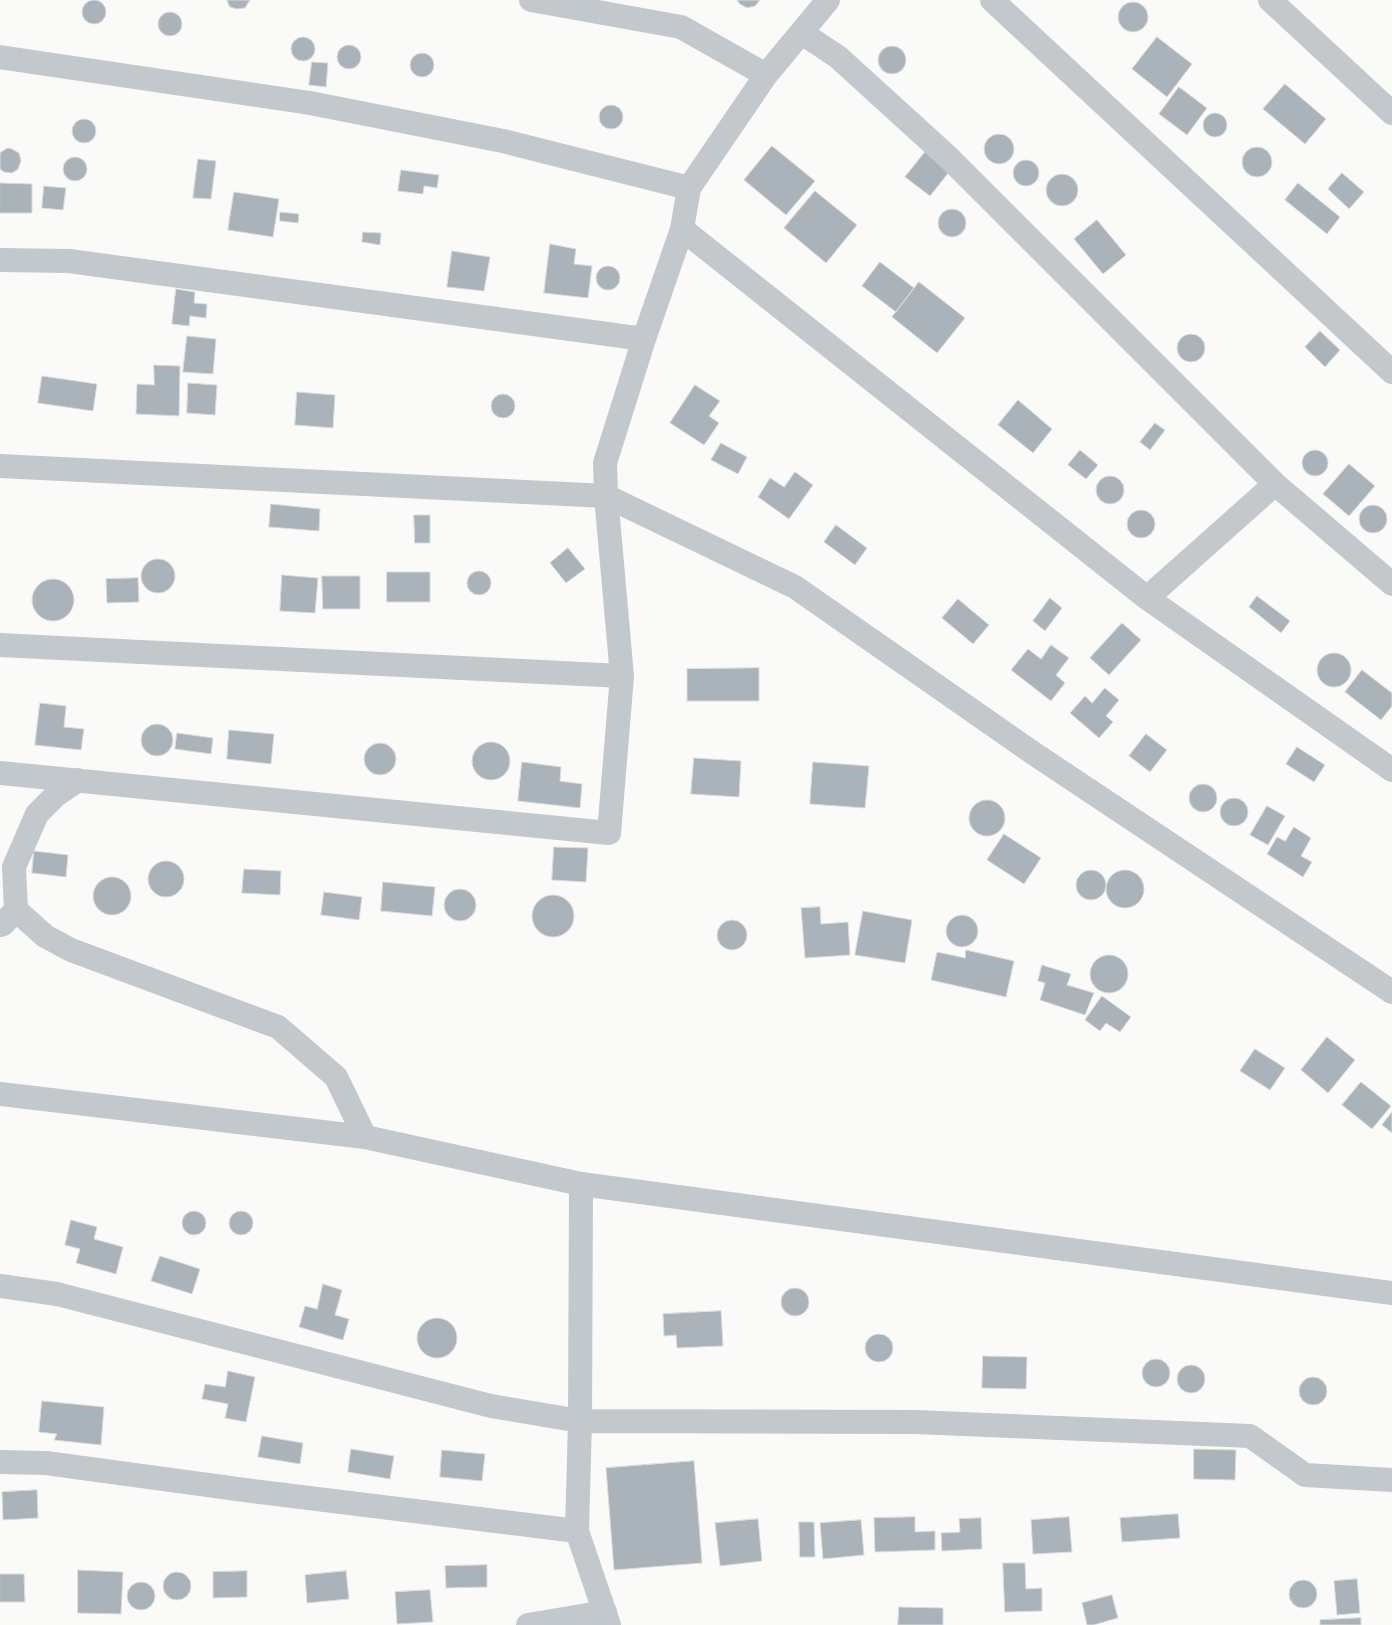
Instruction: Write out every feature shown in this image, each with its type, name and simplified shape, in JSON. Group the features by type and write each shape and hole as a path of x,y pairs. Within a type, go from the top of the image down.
{"street":[{"path":"531,0 681,27 766,75"},
{"path":"0,773 609,833 622,676 606,496 605,462 644,339 682,229 689,188 766,75 828,0"},
{"path":"992,0 1392,372"},
{"path":"1270,0 1392,112"},
{"path":"802,33 838,57 949,158 1275,484 1392,584"},
{"path":"0,57 310,103 502,141 689,188"},
{"path":"682,229 1146,598 1392,770"},
{"path":"0,260 69,261 644,339"},
{"path":"0,466 606,496 795,587 1033,753 1392,992"},
{"path":"1146,598 1275,484"},
{"path":"0,644 622,676"},
{"path":"78,780 56,795 37,814 14,866 8,918 71,950 278,1027 336,1077 364,1136"},
{"path":"0,1094 364,1136 581,1184 1392,1294"},
{"path":"528,1625 607,1618 576,1531 580,1420 581,1184"},
{"path":"0,1286 57,1294 491,1406 580,1420 915,1422 1250,1436 1305,1475 1392,1480"},
{"path":"0,1462 46,1463 252,1491 576,1531"}],"building":[{"path":"94,0 103,3 106,12 103,21 94,24 85,21 82,12 85,3"},
{"path":"227,0 250,0 245,8 237,9 230,7"},
{"path":"737,0 760,0 755,6 747,8"},
{"path":"1133,2 1139,3 1147,11 1147,23 1139,31 1133,32 1127,31 1119,23 1118,17 1119,11 1127,3"},
{"path":"170,12 179,15 182,24 179,33 170,36 161,33 158,24 161,15"},
{"path":"303,37 312,40 315,49 312,58 303,61 294,58 291,49 294,40"},
{"path":"1157,37 1192,64 1167,97 1132,69"},
{"path":"349,45 358,48 361,57 358,66 349,69 340,66 337,57 340,48"},
{"path":"892,46 902,50 906,60 902,70 892,74 882,70 878,60 882,50"},
{"path":"422,53 431,56 434,65 431,74 422,77 413,74 410,65 413,56"},
{"path":"312,62 328,63 326,87 309,85"},
{"path":"1285,84 1326,119 1305,144 1263,109"},
{"path":"1179,87 1207,108 1187,135 1159,114"},
{"path":"611,105 620,108 623,117 620,126 611,129 602,126 599,117 602,108"},
{"path":"1210,113 1220,113 1227,120 1227,130 1220,137 1210,137 1203,130 1203,120"},
{"path":"84,119 93,122 96,131 93,140 84,143 75,140 72,131 75,122"},
{"path":"999,134 1005,135 1013,143 1013,155 1005,163 999,164 993,163 985,155 984,149 985,143 993,135"},
{"path":"772,146 815,181 786,215 744,180"},
{"path":"1257,147 1263,148 1271,156 1271,168 1263,176 1257,177 1251,176 1243,168 1242,162 1243,156 1251,148"},
{"path":"8,148 19,153 21,161 18,169 12,173 4,172 0,169 0,153"},
{"path":"925,152 949,172 930,196 905,177"},
{"path":"75,157 84,160 87,169 84,178 75,181 66,178 63,169 66,160"},
{"path":"198,159 216,161 211,199 193,198"},
{"path":"1026,160 1035,164 1039,173 1035,182 1026,186 1017,182 1013,173 1017,164"},
{"path":"401,170 439,175 437,188 424,186 423,194 398,191"},
{"path":"1342,173 1364,192 1349,209 1328,189"},
{"path":"1062,174 1068,175 1073,179 1077,184 1077,196 1073,201 1068,205 1062,206 1056,205 1051,201 1047,196 1046,190 1047,184 1051,179 1056,175"},
{"path":"0,183 32,184 32,213 0,213"},
{"path":"1298,183 1340,217 1327,234 1285,200"},
{"path":"44,186 66,188 63,210 42,208"},
{"path":"815,191 857,225 826,263 784,228"},
{"path":"234,192 279,199 273,237 228,230"},
{"path":"952,209 962,213 966,223 962,233 952,237 942,233 938,223 942,213"},
{"path":"280,212 299,214 298,223 280,221"},
{"path":"1097,220 1126,255 1103,274 1074,239"},
{"path":"363,232 381,233 380,245 362,242"},
{"path":"550,244 576,249 574,264 592,266 588,298 544,293"},
{"path":"452,251 490,257 484,291 447,287"},
{"path":"880,262 914,288 896,312 862,286"},
{"path":"608,266 617,269 620,278 617,287 608,290 599,287 596,278 599,269"},
{"path":"919,282 965,318 937,353 892,317"},
{"path":"176,289 195,292 194,303 207,304 206,318 190,316 189,326 172,324"},
{"path":"1320,331 1340,350 1325,367 1305,347"},
{"path":"1191,334 1201,338 1205,348 1201,358 1191,362 1181,358 1177,348 1181,338"},
{"path":"187,336 216,339 213,374 183,372"},
{"path":"154,365 180,366 179,416 136,414 137,384 154,385"},
{"path":"42,376 97,384 93,411 38,403"},
{"path":"188,383 217,385 215,415 187,413"},
{"path":"695,385 720,401 709,416 719,423 704,445 670,423"},
{"path":"297,392 335,395 333,428 295,425"},
{"path":"503,394 512,397 515,406 512,415 503,418 494,415 491,406 494,397"},
{"path":"1018,400 1052,429 1033,453 998,425"},
{"path":"1155,423 1165,430 1150,450 1140,442"},
{"path":"721,443 747,457 738,474 711,460"},
{"path":"1080,450 1098,465 1086,479 1068,465"},
{"path":"1315,450 1324,454 1328,463 1324,472 1315,476 1306,472 1302,463 1306,454"},
{"path":"1349,464 1375,486 1349,516 1323,494"},
{"path":"795,472 813,485 789,519 758,497 770,478 784,487"},
{"path":"1110,476 1120,480 1124,490 1120,500 1110,504 1100,500 1096,490 1100,480"},
{"path":"271,504 320,509 319,531 269,527"},
{"path":"1373,505 1383,509 1387,519 1383,529 1373,533 1363,529 1359,519 1363,509"},
{"path":"1141,510 1151,514 1155,524 1151,534 1141,538 1131,534 1127,524 1131,514"},
{"path":"414,515 430,515 430,543 415,543"},
{"path":"836,525 867,548 855,565 824,542"},
{"path":"568,548 585,569 566,583 550,563"},
{"path":"158,559 170,564 175,576 170,588 158,593 146,588 141,576 146,564"},
{"path":"479,571 488,574 491,583 488,592 479,595 470,592 467,583 470,574"},
{"path":"387,572 430,572 430,602 387,602"},
{"path":"282,575 318,578 315,613 280,611"},
{"path":"322,576 360,576 360,609 323,609"},
{"path":"138,578 139,602 107,603 106,579"},
{"path":"53,579 68,585 74,600 68,615 53,621 38,615 32,600 38,585"},
{"path":"1257,596 1290,621 1281,633 1249,607"},
{"path":"1050,598 1062,608 1045,631 1033,621"},
{"path":"958,599 989,625 973,644 942,618"},
{"path":"1122,623 1141,640 1109,675 1090,658"},
{"path":"1051,645 1069,658 1056,675 1065,683 1051,701 1011,670 1028,649 1041,659"},
{"path":"1334,653 1341,654 1346,658 1350,663 1350,677 1346,682 1341,686 1334,687 1327,686 1322,682 1318,677 1317,670 1318,663 1322,658 1327,654"},
{"path":"759,668 759,701 687,701 687,669"},
{"path":"1362,670 1392,693 1392,706 1381,720 1345,692"},
{"path":"1105,688 1119,700 1106,716 1113,722 1099,738 1070,713 1085,696 1092,703"},
{"path":"40,703 66,706 64,727 84,729 81,750 35,745"},
{"path":"157,724 163,725 168,729 172,734 172,746 168,751 163,755 157,756 151,755 146,751 142,746 141,740 142,734 146,729 151,725"},
{"path":"229,730 274,734 271,764 227,759"},
{"path":"177,733 213,738 211,754 175,749"},
{"path":"1146,734 1167,750 1150,772 1129,756"},
{"path":"491,742 504,748 510,761 504,774 491,780 478,774 472,761 478,748"},
{"path":"380,743 386,744 391,748 395,753 395,765 391,770 386,774 380,775 374,774 369,770 365,765 364,759 365,753 369,748 374,744"},
{"path":"1297,747 1325,765 1314,782 1286,764"},
{"path":"694,758 741,761 739,797 691,794"},
{"path":"522,762 561,767 560,781 582,784 580,808 518,801"},
{"path":"813,762 869,766 865,808 810,804"},
{"path":"1203,784 1213,788 1217,798 1213,808 1203,812 1193,808 1189,798 1193,788"},
{"path":"1234,798 1244,802 1248,812 1244,822 1234,826 1224,822 1220,812 1224,802"},
{"path":"987,800 994,801 1000,805 1004,811 1004,825 1000,831 994,835 987,836 980,835 974,831 970,825 969,818 970,811 974,805 980,801"},
{"path":"1267,806 1285,816 1268,845 1250,835"},
{"path":"1294,827 1311,838 1301,856 1312,862 1303,877 1267,854 1277,837 1285,841"},
{"path":"1004,834 1041,858 1024,884 987,860"},
{"path":"554,847 588,848 586,882 552,880"},
{"path":"34,851 68,855 66,877 32,873"},
{"path":"166,861 178,867 184,879 178,891 166,897 154,891 148,879 154,867"},
{"path":"244,869 281,871 280,895 242,893"},
{"path":"1091,870 1102,874 1106,885 1102,896 1091,900 1080,896 1076,885 1080,874"},
{"path":"1125,870 1139,875 1144,889 1139,903 1125,908 1111,903 1106,889 1111,875"},
{"path":"112,877 126,882 131,896 126,910 112,915 98,910 93,896 98,882"},
{"path":"383,882 435,887 432,916 381,911"},
{"path":"460,889 466,890 471,894 475,899 475,911 471,916 466,920 460,921 454,920 449,916 445,911 444,905 445,899 449,894 454,890"},
{"path":"324,892 362,897 359,920 321,915"},
{"path":"549,895 557,895 568,901 574,916 568,931 557,937 549,937 538,931 532,920 532,912 538,901"},
{"path":"820,907 821,924 848,922 850,955 805,958 801,908"},
{"path":"863,911 912,920 905,963 855,955"},
{"path":"962,915 968,916 973,920 977,925 977,937 973,942 968,946 962,947 956,946 951,942 947,937 946,931 947,925 951,920 956,916"},
{"path":"732,920 743,924 747,935 743,946 732,950 721,946 717,935 721,924"},
{"path":"966,950 1014,961 1006,997 931,980 937,952 965,958"},
{"path":"1109,955 1116,956 1122,961 1127,967 1127,981 1122,987 1116,992 1109,993 1102,992 1096,987 1091,981 1090,974 1091,967 1096,961 1102,956"},
{"path":"1042,965 1071,974 1067,985 1094,993 1085,1015 1040,1000 1045,983 1038,981"},
{"path":"1102,996 1131,1017 1120,1032 1106,1023 1100,1031 1085,1020"},
{"path":"1327,1037 1355,1060 1328,1093 1301,1070"},
{"path":"1255,1049 1285,1068 1270,1090 1240,1071"},
{"path":"1361,1082 1391,1106 1372,1129 1342,1105"},
{"path":"1392,1112 1392,1133 1382,1125"},
{"path":"194,1211 203,1214 206,1223 203,1232 194,1235 185,1232 182,1223 185,1214"},
{"path":"241,1211 250,1214 253,1223 250,1232 241,1235 232,1232 229,1223 232,1214"},
{"path":"71,1220 97,1227 94,1239 123,1247 116,1274 76,1263 80,1249 65,1245"},
{"path":"160,1256 200,1269 192,1294 151,1281"},
{"path":"323,1284 342,1290 335,1315 349,1319 343,1340 299,1327 305,1306 317,1309"},
{"path":"795,1288 805,1292 809,1302 805,1312 795,1316 785,1312 781,1302 785,1292"},
{"path":"721,1311 723,1346 677,1348 676,1335 664,1336 663,1314"},
{"path":"437,1318 448,1321 454,1327 457,1338 454,1349 448,1355 437,1358 426,1355 420,1349 417,1338 420,1327 426,1321"},
{"path":"879,1334 889,1338 893,1348 889,1358 879,1362 869,1358 865,1348 869,1338"},
{"path":"983,1356 1027,1357 1026,1389 982,1388"},
{"path":"1156,1359 1166,1363 1170,1373 1166,1383 1156,1387 1146,1383 1142,1373 1146,1363"},
{"path":"1191,1365 1201,1369 1205,1379 1201,1389 1191,1393 1181,1389 1177,1379 1181,1369"},
{"path":"228,1371 255,1377 246,1422 225,1418 228,1404 202,1399 205,1384 225,1387"},
{"path":"1313,1377 1323,1381 1327,1391 1323,1401 1313,1405 1303,1401 1299,1391 1303,1381"},
{"path":"42,1401 104,1407 101,1445 54,1440 57,1434 39,1432"},
{"path":"262,1436 303,1443 300,1464 258,1457"},
{"path":"351,1449 394,1456 390,1479 348,1472"},
{"path":"1194,1449 1236,1450 1235,1480 1194,1479"},
{"path":"442,1450 485,1454 482,1481 440,1477"},
{"path":"694,1461 702,1563 614,1570 606,1468"},
{"path":"37,1490 38,1518 3,1520 2,1492"},
{"path":"1178,1514 1180,1538 1122,1542 1120,1518"},
{"path":"915,1517 915,1532 935,1531 935,1550 875,1552 874,1518"},
{"path":"1069,1517 1072,1552 1033,1554 1031,1520"},
{"path":"981,1518 982,1549 942,1551 941,1533 960,1532 959,1519"},
{"path":"758,1519 762,1561 720,1566 715,1523"},
{"path":"861,1520 864,1555 823,1559 820,1523"},
{"path":"799,1522 814,1522 815,1557 800,1557"},
{"path":"1003,1563 1025,1563 1026,1589 1042,1588 1042,1611 1005,1612"},
{"path":"487,1565 487,1587 446,1588 445,1566"},
{"path":"78,1570 123,1572 121,1614 78,1613"},
{"path":"247,1571 247,1597 213,1598 213,1572"},
{"path":"346,1571 349,1599 307,1603 305,1575"},
{"path":"177,1572 187,1576 191,1586 187,1596 177,1600 167,1596 163,1586 167,1576"},
{"path":"0,1574 24,1574 25,1602 0,1602"},
{"path":"1357,1579 1360,1613 1337,1615 1334,1581"},
{"path":"1303,1580 1313,1584 1317,1594 1313,1604 1303,1608 1293,1604 1289,1594 1293,1584"},
{"path":"141,1582 151,1586 155,1596 151,1606 141,1610 131,1606 127,1596 131,1586"},
{"path":"430,1590 433,1622 397,1624 395,1592"},
{"path":"1112,1595 1118,1618 1087,1625 1082,1603"},
{"path":"899,1607 943,1608 943,1625 898,1625"},
{"path":"1361,1618 1361,1625 1320,1625 1320,1620"}]}
